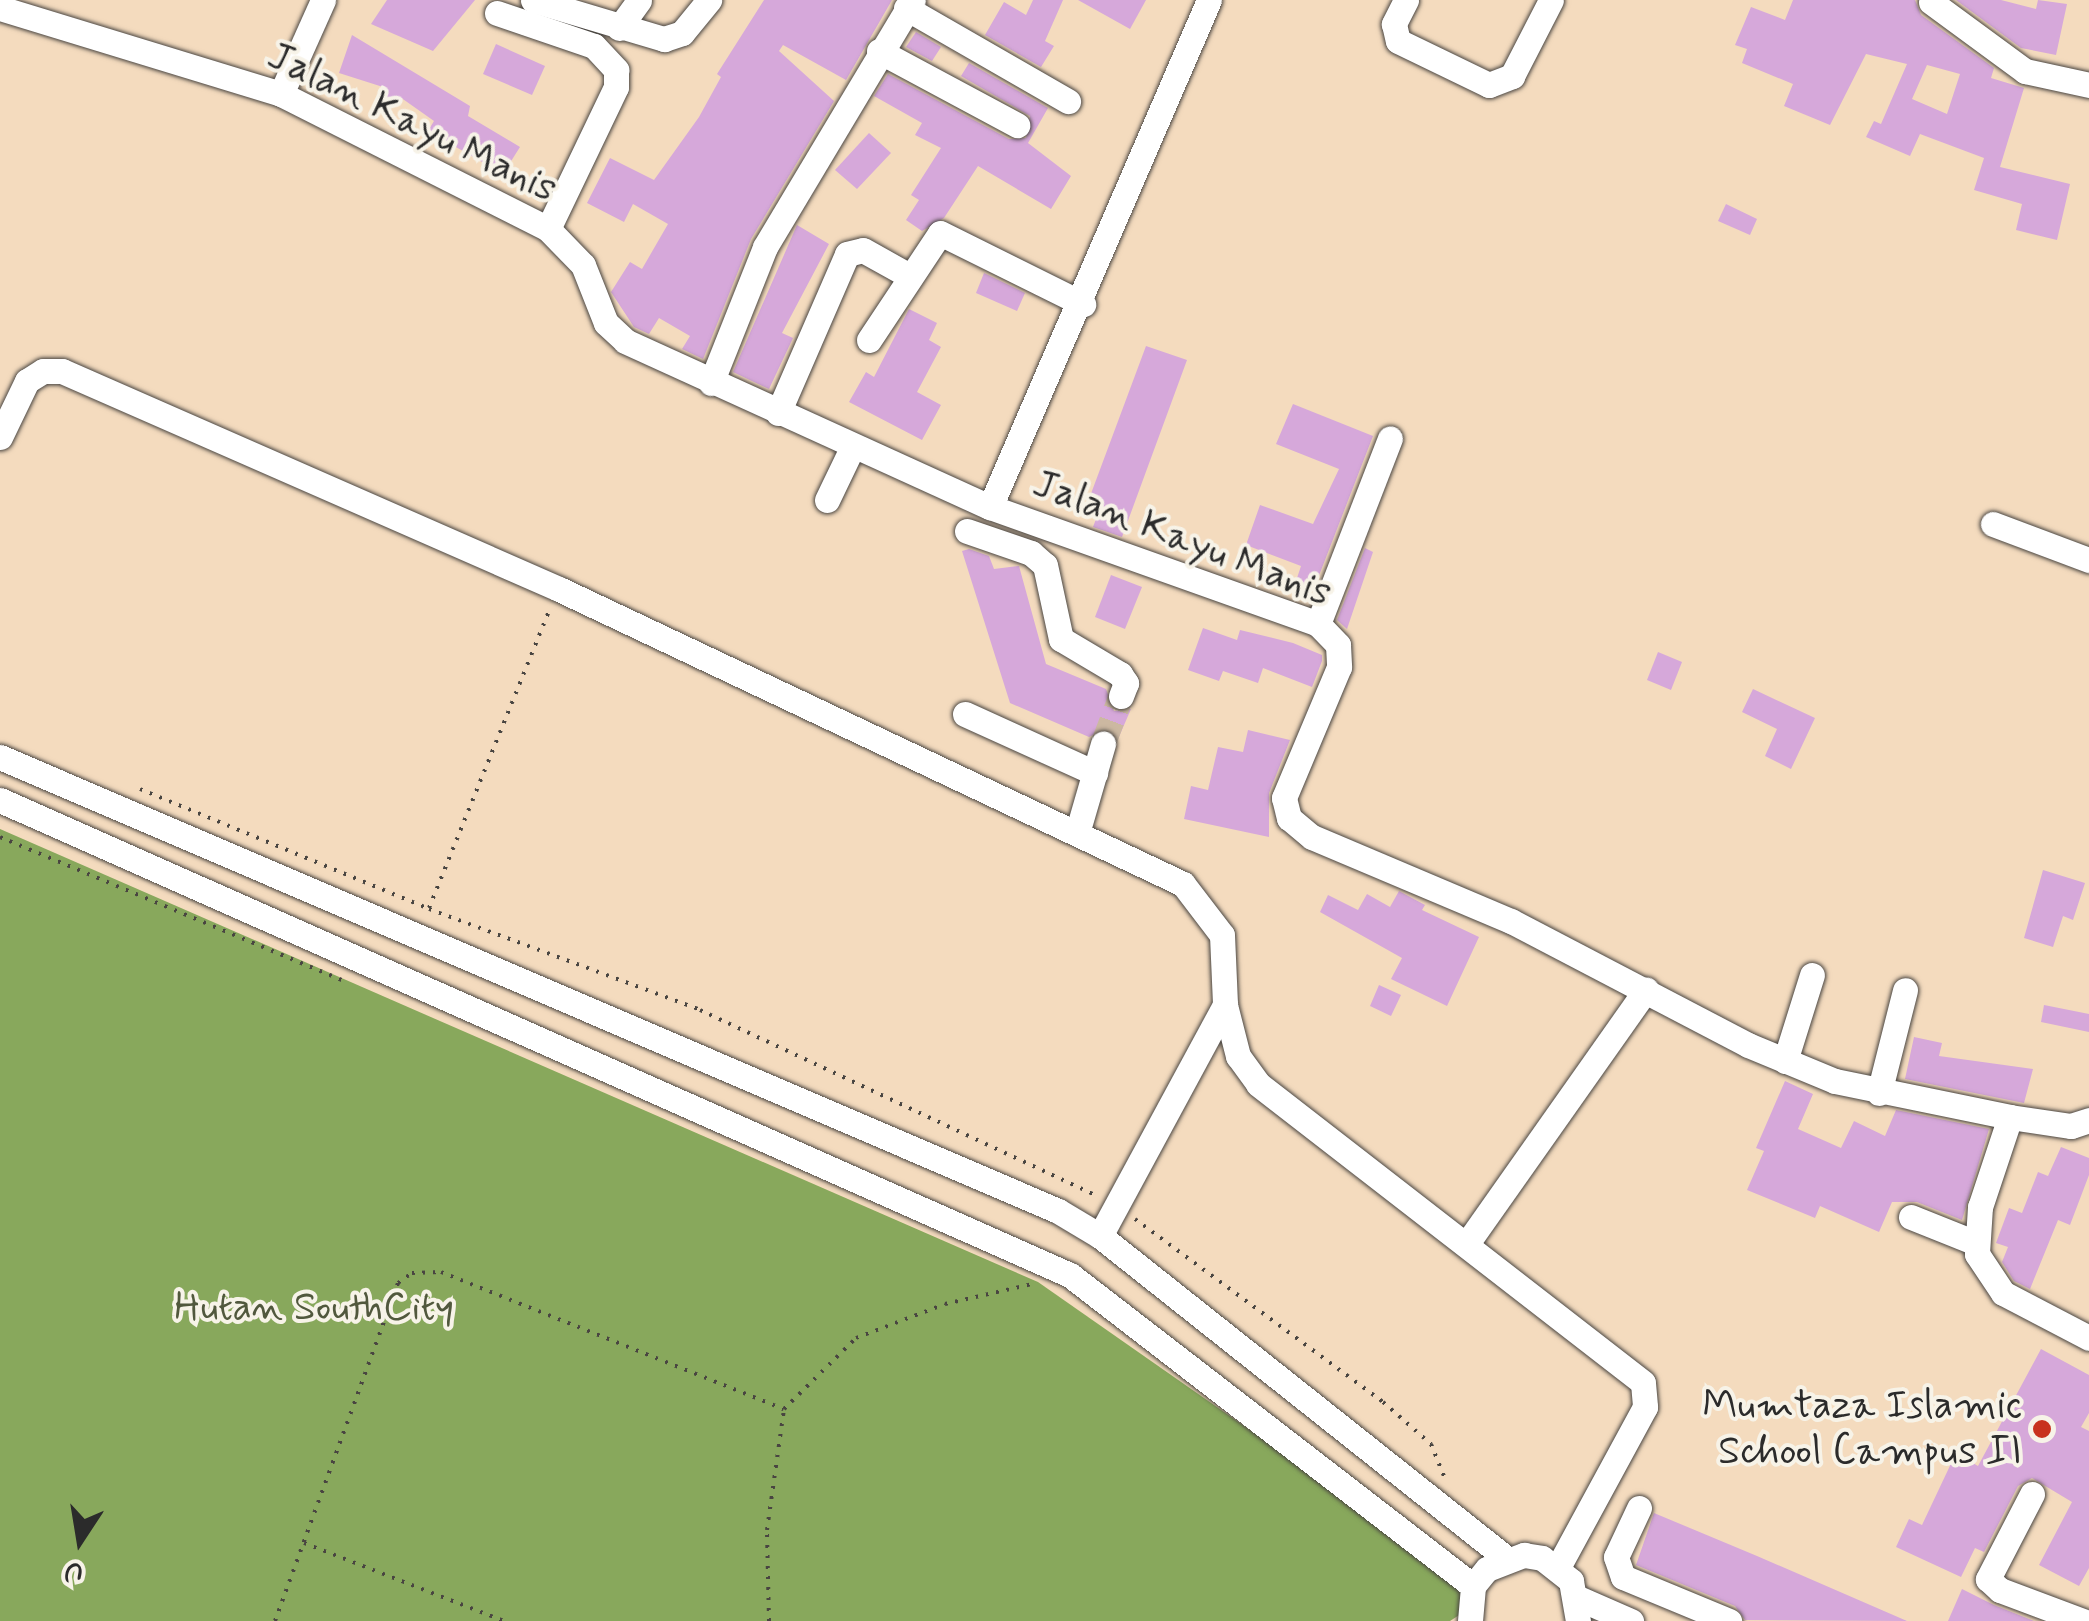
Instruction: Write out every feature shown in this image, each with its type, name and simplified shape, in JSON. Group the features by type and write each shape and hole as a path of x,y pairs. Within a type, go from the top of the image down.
{"street":[{"path":"281,94 323,0"},
{"path":"534,0 619,28 675,38 708,0"},
{"path":"619,28 639,0"},
{"path":"990,507 1083,304 1209,0"},
{"path":"1406,0 1394,24 1398,41 1489,86 1512,76 1551,0"},
{"path":"1931,2 2025,71 2089,85"},
{"path":"711,383 765,248 909,4 1068,101"},
{"name":"Jalan Kayu Manis","path":"0,8 281,94 548,229 582,265 616,334 711,383 990,507 1318,624 1338,645 1340,667 1287,783 1289,818 1312,837 1512,921 1785,1062 1878,1093 2070,1126 2089,1120"},
{"path":"497,13 594,46 616,70 616,87 548,229"},
{"path":"879,51 1017,125"},
{"path":"869,340 932,237 949,234 1083,304"},
{"path":"778,413 847,254 863,250 908,275"},
{"path":"0,437 26,381 62,371 559,588 1078,830 1183,884 1207,907 1222,934 1225,1005 1238,1056 1258,1084 1468,1242 1643,1383 1646,1407 1558,1568"},
{"path":"1318,624 1390,438"},
{"path":"828,500 853,446"},
{"path":"1993,524 2089,560"},
{"path":"967,531 1031,552 1044,565 1061,639 1120,674 1126,683 1121,696"},
{"path":"965,714 1095,773"},
{"path":"1078,830 1104,744"},
{"path":"0,757 1058,1211 1100,1236 1506,1558"},
{"path":"0,800 1070,1275 1473,1586"},
{"path":"1785,1062 1812,975"},
{"path":"1468,1242 1646,990"},
{"path":"1878,1093 1905,990"},
{"path":"1100,1236 1225,1005"},
{"path":"2010,1117 1980,1207 1976,1243 1981,1265 2003,1293 2089,1338"},
{"path":"1912,1217 1976,1243"},
{"path":"2032,1494 1988,1579 2000,1590 2083,1621"},
{"path":"1639,1508 1616,1568 1623,1577 1723,1618"},
{"path":"1470,1621 1473,1586 1506,1558 1524,1555 1558,1568 1578,1609 1631,1621"},
{"path":"1686,1621 1723,1618"}],"path":[{"path":"418,936 559,588"},
{"path":"0,837 359,987"},
{"path":"275,1621 398,1283 412,1273 441,1272 784,1409"},
{"path":"768,1621 767,1530 784,1409 856,1338 945,1304 1038,1282 1022,1274"},
{"path":"302,1542 504,1621"}],"green space":[{"name":"Hutan SouthCity","path":"0,829 1038,1282 1473,1586 1467,1610 1450,1621 0,1621"}],"building":[{"path":"387,0 475,0 433,51 371,24"},
{"path":"764,0 892,0 846,80 783,45 779,51 834,101 751,239 703,359 682,349 690,336 659,318 649,334 634,327 611,292 630,262 642,269 668,224 633,204 624,222 587,203 610,158 654,180 699,117 721,77 717,74"},
{"path":"1033,0 1063,0 1045,41 1054,46 1041,67 985,35 1004,2 1026,15"},
{"path":"1078,0 1146,0 1130,29"},
{"path":"1793,0 1915,0 1921,15 1994,68 1991,78 2024,88 2000,167 2070,184 2057,240 2016,230 2022,204 1974,190 1984,158 1920,134 1910,156 1866,137 1874,121 1881,124 1907,64 1866,54 1830,125 1784,106 1793,84 1742,63 1747,49 1735,45 1751,7 1785,20","holes":["1927,65 1960,74 1947,114 1912,99"]},
{"path":"1956,0 2001,0 2036,9 2038,0 2067,4 2056,55 2021,48"},
{"path":"916,32 941,47 932,61 906,47"},
{"path":"352,35 470,106 468,116 520,147 503,174 428,131 434,121 400,97 396,103 379,94 383,87 339,73"},
{"path":"496,44 545,66 532,95 483,74"},
{"path":"969,63 1048,108 1028,143 1071,176 1051,209 978,166 944,218 922,231 906,220 919,200 911,195 941,148 915,135 922,123 874,96 888,74 1009,139 1026,138 1030,116 961,76"},
{"path":"869,133 891,153 857,189 835,170"},
{"path":"1726,204 1757,219 1750,235 1718,221"},
{"path":"797,225 829,244 782,333 793,338 769,389 733,372"},
{"path":"984,273 1025,293 1017,311 976,293"},
{"path":"909,309 937,323 929,340 941,347 917,392 941,405 922,440 849,402 866,372 874,377"},
{"path":"1146,346 1187,360 1122,537 1093,527 1102,503 1089,499"},
{"path":"1293,404 1373,436 1313,591 1295,584 1301,566 1246,545 1260,505 1313,524 1339,469 1276,444"},
{"path":"1365,548 1373,552 1347,629 1337,620"},
{"path":"969,549 989,556 994,569 1019,566 1046,664 1106,689 1114,711 1131,709 1118,739 1107,728 1089,737 1010,703 962,551"},
{"path":"1111,575 1142,587 1125,629 1095,617"},
{"path":"1203,628 1237,640 1240,630 1293,643 1322,655 1312,687 1263,668 1258,683 1223,671 1219,681 1188,670"},
{"path":"1658,652 1682,662 1671,690 1647,680"},
{"path":"1753,689 1815,718 1791,769 1765,756 1777,729 1742,712"},
{"path":"1248,730 1290,740 1269,793 1269,837 1184,819 1191,786 1208,790 1218,747 1243,752"},
{"path":"2043,870 2085,883 2073,920 2063,916 2053,947 2024,938"},
{"path":"1399,891 1425,905 1422,910 1479,937 1447,1006 1391,979 1402,958 1320,912 1328,895 1358,910 1367,894 1390,907"},
{"path":"1379,985 1401,995 1391,1016 1370,1006"},
{"path":"2044,1005 2089,1014 2089,1032 2041,1022"},
{"path":"1914,1037 1942,1043 1939,1056 2033,1069 2024,1103 1905,1079"},
{"path":"1785,1081 1813,1094 1798,1129 1841,1148 1854,1121 1885,1136 1896,1110 1989,1129 1962,1220 1917,1202 1892,1202 1879,1232 1820,1206 1815,1218 1747,1190 1764,1151 1756,1148"},
{"path":"2061,1147 2089,1158 2089,1175 2070,1225 2058,1220 2030,1289 2014,1281 2002,1262 2008,1247 1996,1243 2009,1208 2022,1213 2038,1172 2048,1176"},
{"path":"2041,1349 2089,1375 2089,1413 2081,1427 2089,1431 2089,1568 2079,1586 2039,1565 2072,1502 2032,1478 2018,1486 1984,1552 1975,1548 1961,1577 1896,1547 1909,1519 1922,1525 1956,1453 1978,1466"},
{"path":"1654,1513 1907,1621 1745,1620 1735,1606 1636,1565"},
{"path":"1962,1589 1994,1605 2034,1621 1948,1621"}],"tunnel":[{"path":"1103,744 1121,696"}],"place":[{"name":"Mumtaza Islamic School Campus II","path":"2042,1429"}]}
